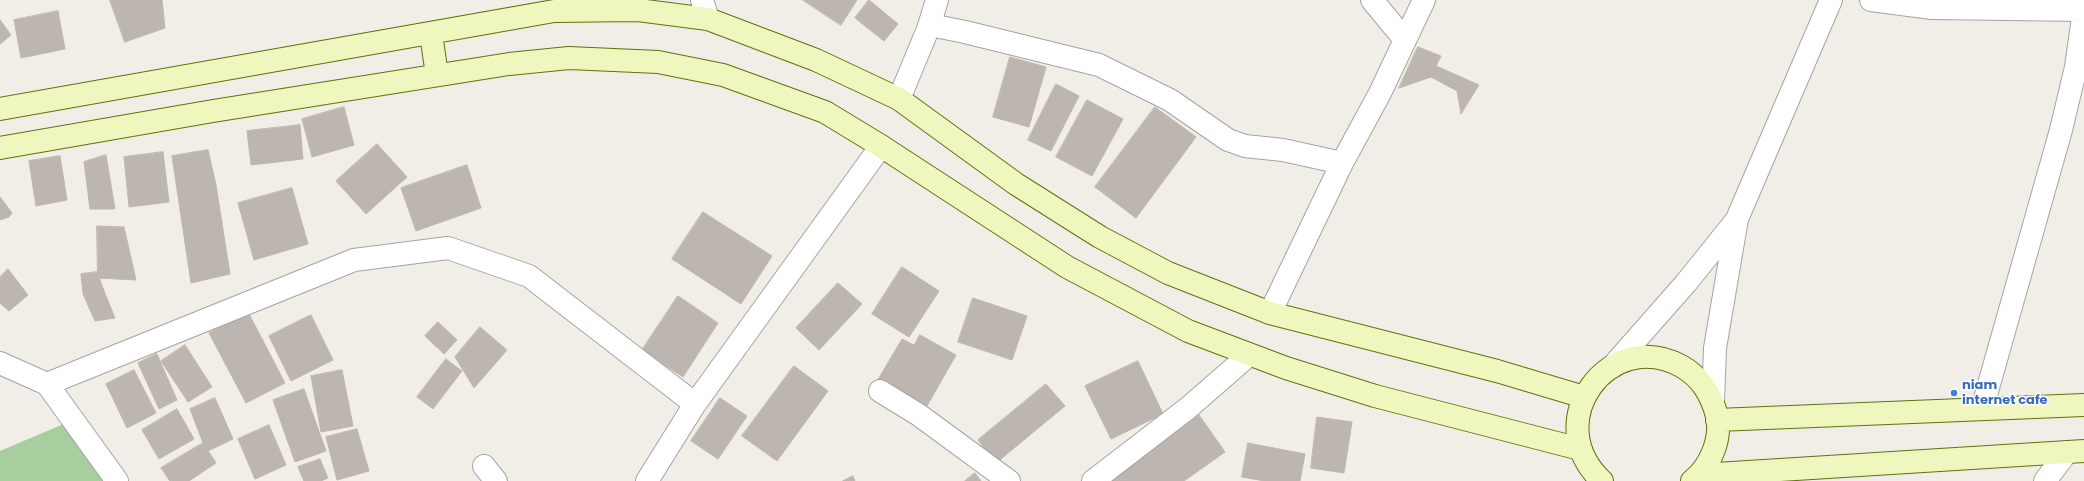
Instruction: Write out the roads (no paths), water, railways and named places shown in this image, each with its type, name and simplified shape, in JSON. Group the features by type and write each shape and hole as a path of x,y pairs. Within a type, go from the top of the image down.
{"main road":[{"path":"0,109 431,34 554,11 705,9 899,99 1016,184 1100,237 1168,274 1270,313 1497,372 1584,397"},
{"path":"431,34 437,75"},
{"path":"0,148 213,110 509,64 569,58 658,62 723,75 825,112 881,146 1067,267 1188,331 1249,355 1375,396 1580,449"},
{"path":"1593,477 1580,449 1576,432 1578,414 1584,397 1596,380 1612,367 1631,359 1652,357 1672,362 1689,371 1703,384 1715,410 1716,440 1711,458 1696,478"},
{"path":"1715,410 1982,409 2084,405"},
{"path":"1696,478 2075,452"}],"street":[{"path":"899,99 930,25 937,0"},
{"path":"1372,0 1405,40"},
{"path":"1270,313 1342,163 1380,93 1424,0"},
{"path":"1715,410 1715,348 1737,219 1831,0"},
{"path":"1871,0 1932,8 2084,10 2076,68 2061,130 1982,409"},
{"path":"930,25 965,32 1099,65 1170,100 1228,140 1245,146 1283,150 1342,163"},
{"path":"647,481 695,404 881,146"},
{"path":"1612,367 1686,283 1737,219"},
{"path":"47,384 354,260 448,248 529,276 695,404"},
{"path":"1093,481 1182,412 1249,355"},
{"path":"0,362 47,384 117,481"},
{"path":"880,391 919,415 1009,481"},
{"path":"2045,481 2075,452"}],"place":[{"name":"niam internet cafe","path":"1954,393"}]}
